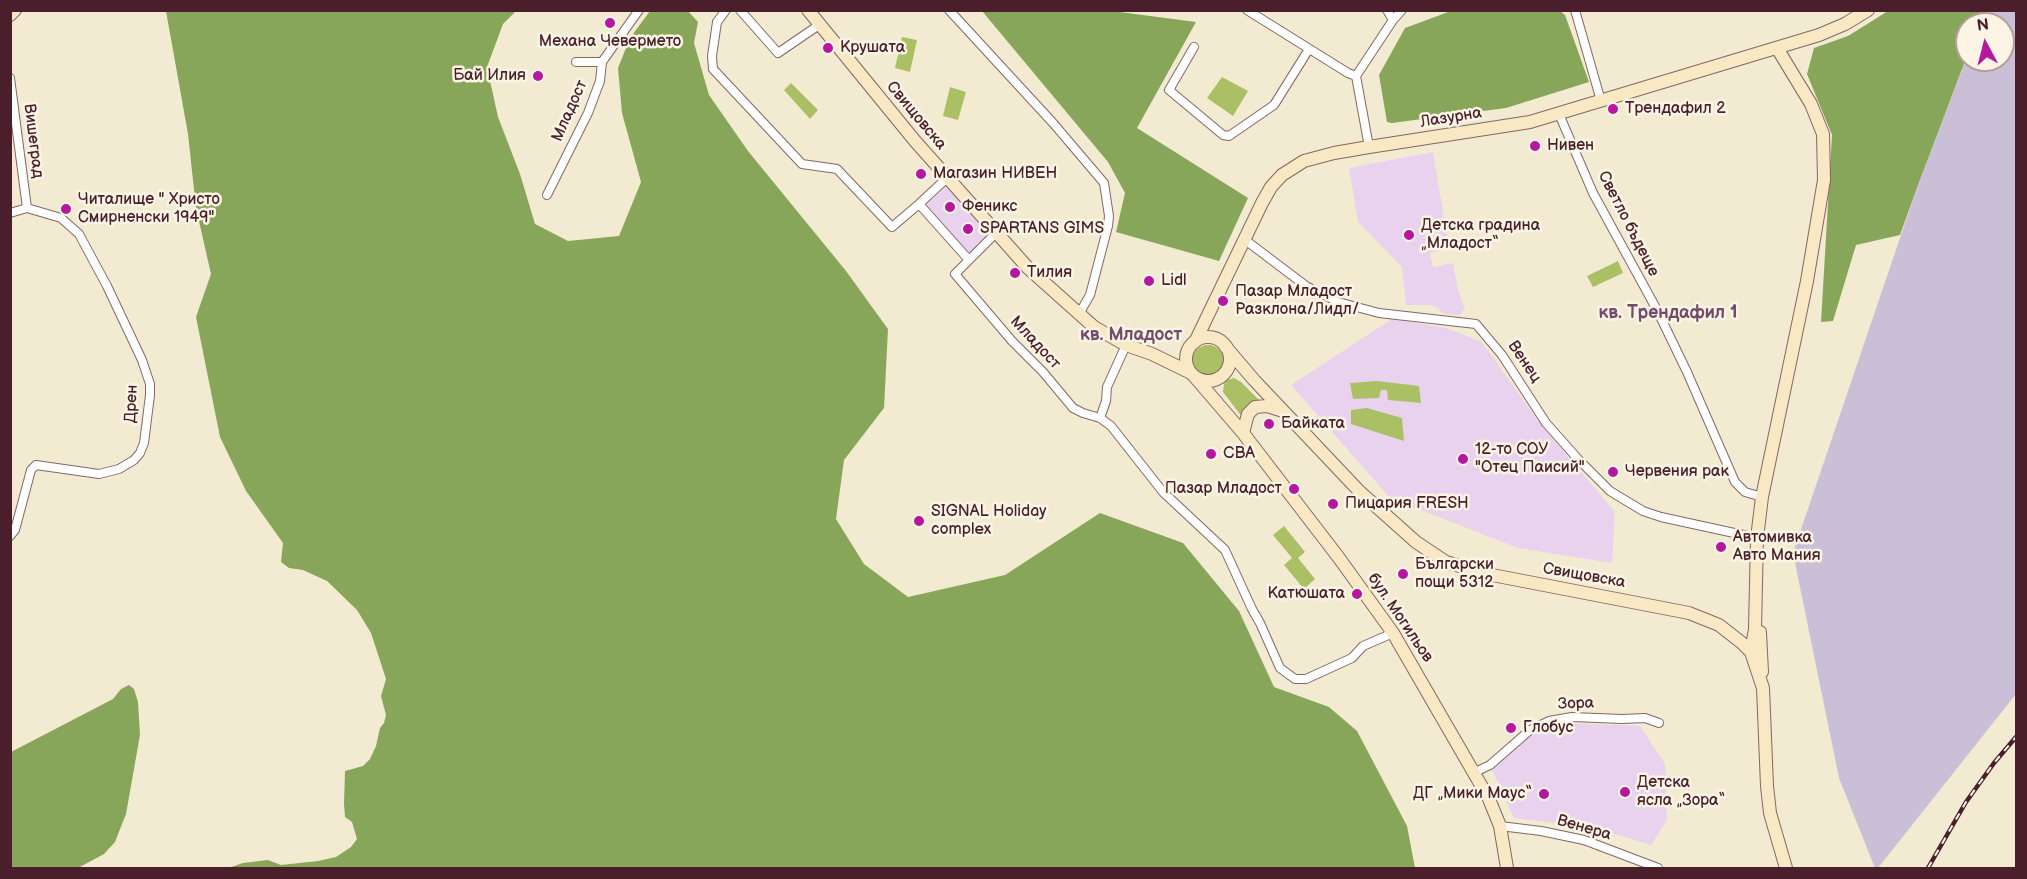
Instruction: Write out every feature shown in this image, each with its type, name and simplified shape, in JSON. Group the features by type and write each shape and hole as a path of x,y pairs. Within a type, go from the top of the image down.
{"street":[{"path":"10,15 15,10"},
{"name":"Младост","path":"547,195 588,113 600,81 602,62 639,10"},
{"path":"726,10 717,22 712,56 713,69 802,164 837,169 892,227 947,178"},
{"path":"740,10 778,53 819,25"},
{"name":"Свищовска","path":"808,10 947,178 1029,268 1094,327 1126,345 1152,354 1193,375"},
{"path":"949,10 1053,123 1104,183 1109,216 1108,226 1090,295 1079,314"},
{"path":"1247,10 1356,76"},
{"path":"1387,10 1393,20"},
{"path":"1369,147 1356,76 1402,10"},
{"path":"1575,10 1601,101"},
{"name":"Лазурна","path":"1192,346 1210,314 1262,203 1282,175 1304,161 1369,147 1530,122 1777,48 1845,24 1868,10"},
{"path":"1194,47 1169,90 1223,135 1229,136 1274,105 1309,49"},
{"path":"1750,652 1755,629 1757,538 1762,497 1807,281 1824,180 1822,134 1810,105 1777,48"},
{"path":"576,62 602,62"},
{"name":"Вишеград","path":"10,78 27,208"},
{"name":"Светло бъдеще","path":"1559,114 1593,193 1657,310 1687,372 1735,482 1745,492 1762,497"},
{"path":"919,204 969,260 996,233"},
{"path":"10,213 27,208"},
{"name":"Дрен","path":"10,536 15,530 31,470 36,465 99,474 119,470 134,460 144,443 150,395 145,367 85,244 73,227 61,218 27,208"},
{"name":"Венец","path":"1244,239 1306,285 1338,302 1379,313 1476,324 1502,355 1546,423 1610,491 1636,508 1661,517 1757,538"},
{"name":"Младост","path":"969,260 955,274 1012,341 1044,372 1073,408 1100,418 1111,426 1163,492 1225,550 1280,668 1296,679 1306,679 1352,658 1364,646 1392,633"},
{"path":"1210,314 1211,331 1229,357 1222,375 1219,395 1223,409"},
{"path":"1222,344 1208,338 1192,346 1186,360 1193,375 1206,381 1222,375"},
{"name":"Свищовска","path":"1222,344 1359,492 1416,542 1446,562 1487,574 1689,614 1730,632 1750,652 1763,688 1770,813 1786,868"},
{"path":"1100,418 1106,401 1107,387 1126,345"},
{"name":"Свищовска","path":"1152,354 1176,354 1192,346"},
{"name":"Свищовска","path":"1222,375 1241,374 1254,380"},
{"name":"бул. Могильов","path":"1193,375 1243,433 1392,633 1489,799 1500,826 1507,868"},
{"path":"1243,433 1248,414 1255,407 1267,406 1285,412"},
{"path":"1757,576 1763,688"},
{"name":"Зора","path":"1475,772 1490,765 1530,730 1549,721 1572,717 1645,718 1659,723"},
{"name":"Венера","path":"1500,826 1541,831 1584,840 1658,868"},
{"path":"1630,857 1633,868"}],"shaded area":[{"path":"2016,11 2016,694 1878,868 1875,868 1839,778 1793,553 1918,185 1961,72 2015,72 2015,12 1985,12"},
{"name":"Детска градина „Младост“","path":"1433,152 1449,248 1430,253 1433,267 1453,263 1458,290 1465,308 1460,315 1444,314 1436,307 1429,305 1406,305 1402,267 1358,222 1349,168"},
{"path":"947,186 990,234 969,254 926,205"},
{"name":"12-то СОУ \"Отец Паисий\"","path":"1392,319 1446,328 1482,342 1538,421 1615,512 1612,563 1518,548 1390,498 1291,385"},
{"path":"1564,723 1640,726 1665,764 1667,820 1651,845 1595,828 1514,818 1492,770 1534,732"}],"green space":[{"path":"1559,10 1565,15 1589,82 1506,108 1387,122 1379,75 1405,28 1451,11"},
{"path":"166,11 516,11 503,24 487,67 498,117 520,174 535,224 568,241 619,236 641,182 622,113 618,68 630,38 650,11 688,11 698,22 694,43 709,95 748,151 846,271 888,329 884,408 844,460 836,519 864,564 908,597 1005,575 1100,513 1183,543 1239,611 1274,687 1329,707 1357,731 1407,826 1415,868 228,868 243,863 268,860 281,865 318,861 336,857 351,847 357,839 352,822 345,817 345,771 363,766 370,759 376,746 386,715 381,696 386,679 371,633 357,610 327,581 303,570 289,568 281,562 283,543 246,491 220,437 196,317 211,274 196,208 188,134"},
{"path":"982,11 1112,11 1196,22 1137,128 1248,198 1219,261 1116,232 1125,193 1108,162"},
{"path":"1888,11 1985,11 1955,12 1955,72 1961,72 1900,235 1856,245 1833,321 1821,322 1832,135 1807,74 1814,48 1848,36"},
{"path":"902,37 917,40 910,72 895,68"},
{"path":"1222,77 1248,91 1233,116 1207,98"},
{"path":"791,83 818,110 810,119 784,90"},
{"path":"950,87 966,92 958,120 943,116"},
{"path":"1618,261 1623,273 1593,287 1587,276"},
{"path":"1208,345 1219,350 1224,361 1219,372 1208,377 1197,372 1192,361 1197,350"},
{"path":"1234,378 1261,402 1242,417 1223,392 1227,380"},
{"path":"1377,381 1419,386 1421,403 1388,400 1387,390 1381,390 1379,398 1353,399 1350,383"},
{"path":"1367,408 1402,418 1404,441 1351,424 1351,410"},
{"path":"1284,526 1305,552 1298,558 1315,579 1304,589 1284,565 1292,558 1273,535"},
{"path":"129,685 134,689 138,702 140,735 126,814 115,842 104,854 78,868 11,868 11,752 113,699 121,689"}],"railway":[{"path":"1928,868 1966,802 2016,737"}],"place":[{"name":"Механа Чевермето","path":"610,23"},
{"name":"Крушата","path":"828,48"},
{"name":"Бай Илия","path":"538,76"},
{"name":"Трендафил 2","path":"1613,109"},
{"name":"Нивен","path":"1535,146"},
{"name":"Магазин НИВЕН","path":"921,174"},
{"name":"Феникс","path":"950,207"},
{"name":"Читалище \" Христо Смирненски 1949\"","path":"66,209"},
{"name":"SPARTANS GIMS","path":"968,229"},
{"name":"Детска градина „Младост“","path":"1409,235"},
{"name":"Тилия","path":"1015,273"},
{"name":"Lidl","path":"1149,281"},
{"name":"Пазар Младост Разклона/Лидл/","path":"1223,301"},
{"name":"Байката","path":"1269,424"},
{"name":"CBA","path":"1211,454"},
{"name":"12-то СОУ \"Отец Паисий\"","path":"1463,459"},
{"name":"Червения рак","path":"1613,472"},
{"name":"Пазар Младост","path":"1294,489"},
{"name":"Пицария FRESH","path":"1333,504"},
{"name":"SIGNAL Holiday complex","path":"919,521"},
{"name":"Автомивка Авто Мания","path":"1721,547"},
{"name":"Български пощи 5312","path":"1403,574"},
{"name":"Катюшата","path":"1357,594"},
{"name":"Глобус","path":"1511,728"},
{"name":"Детска ясла „Зора“","path":"1625,792"},
{"name":"ДГ „Мики Маус“","path":"1544,794"}],"district":[{"name":"кв. Трендафил 1","path":"1668,313"},
{"name":"кв. Младост","path":"1131,335"}]}
